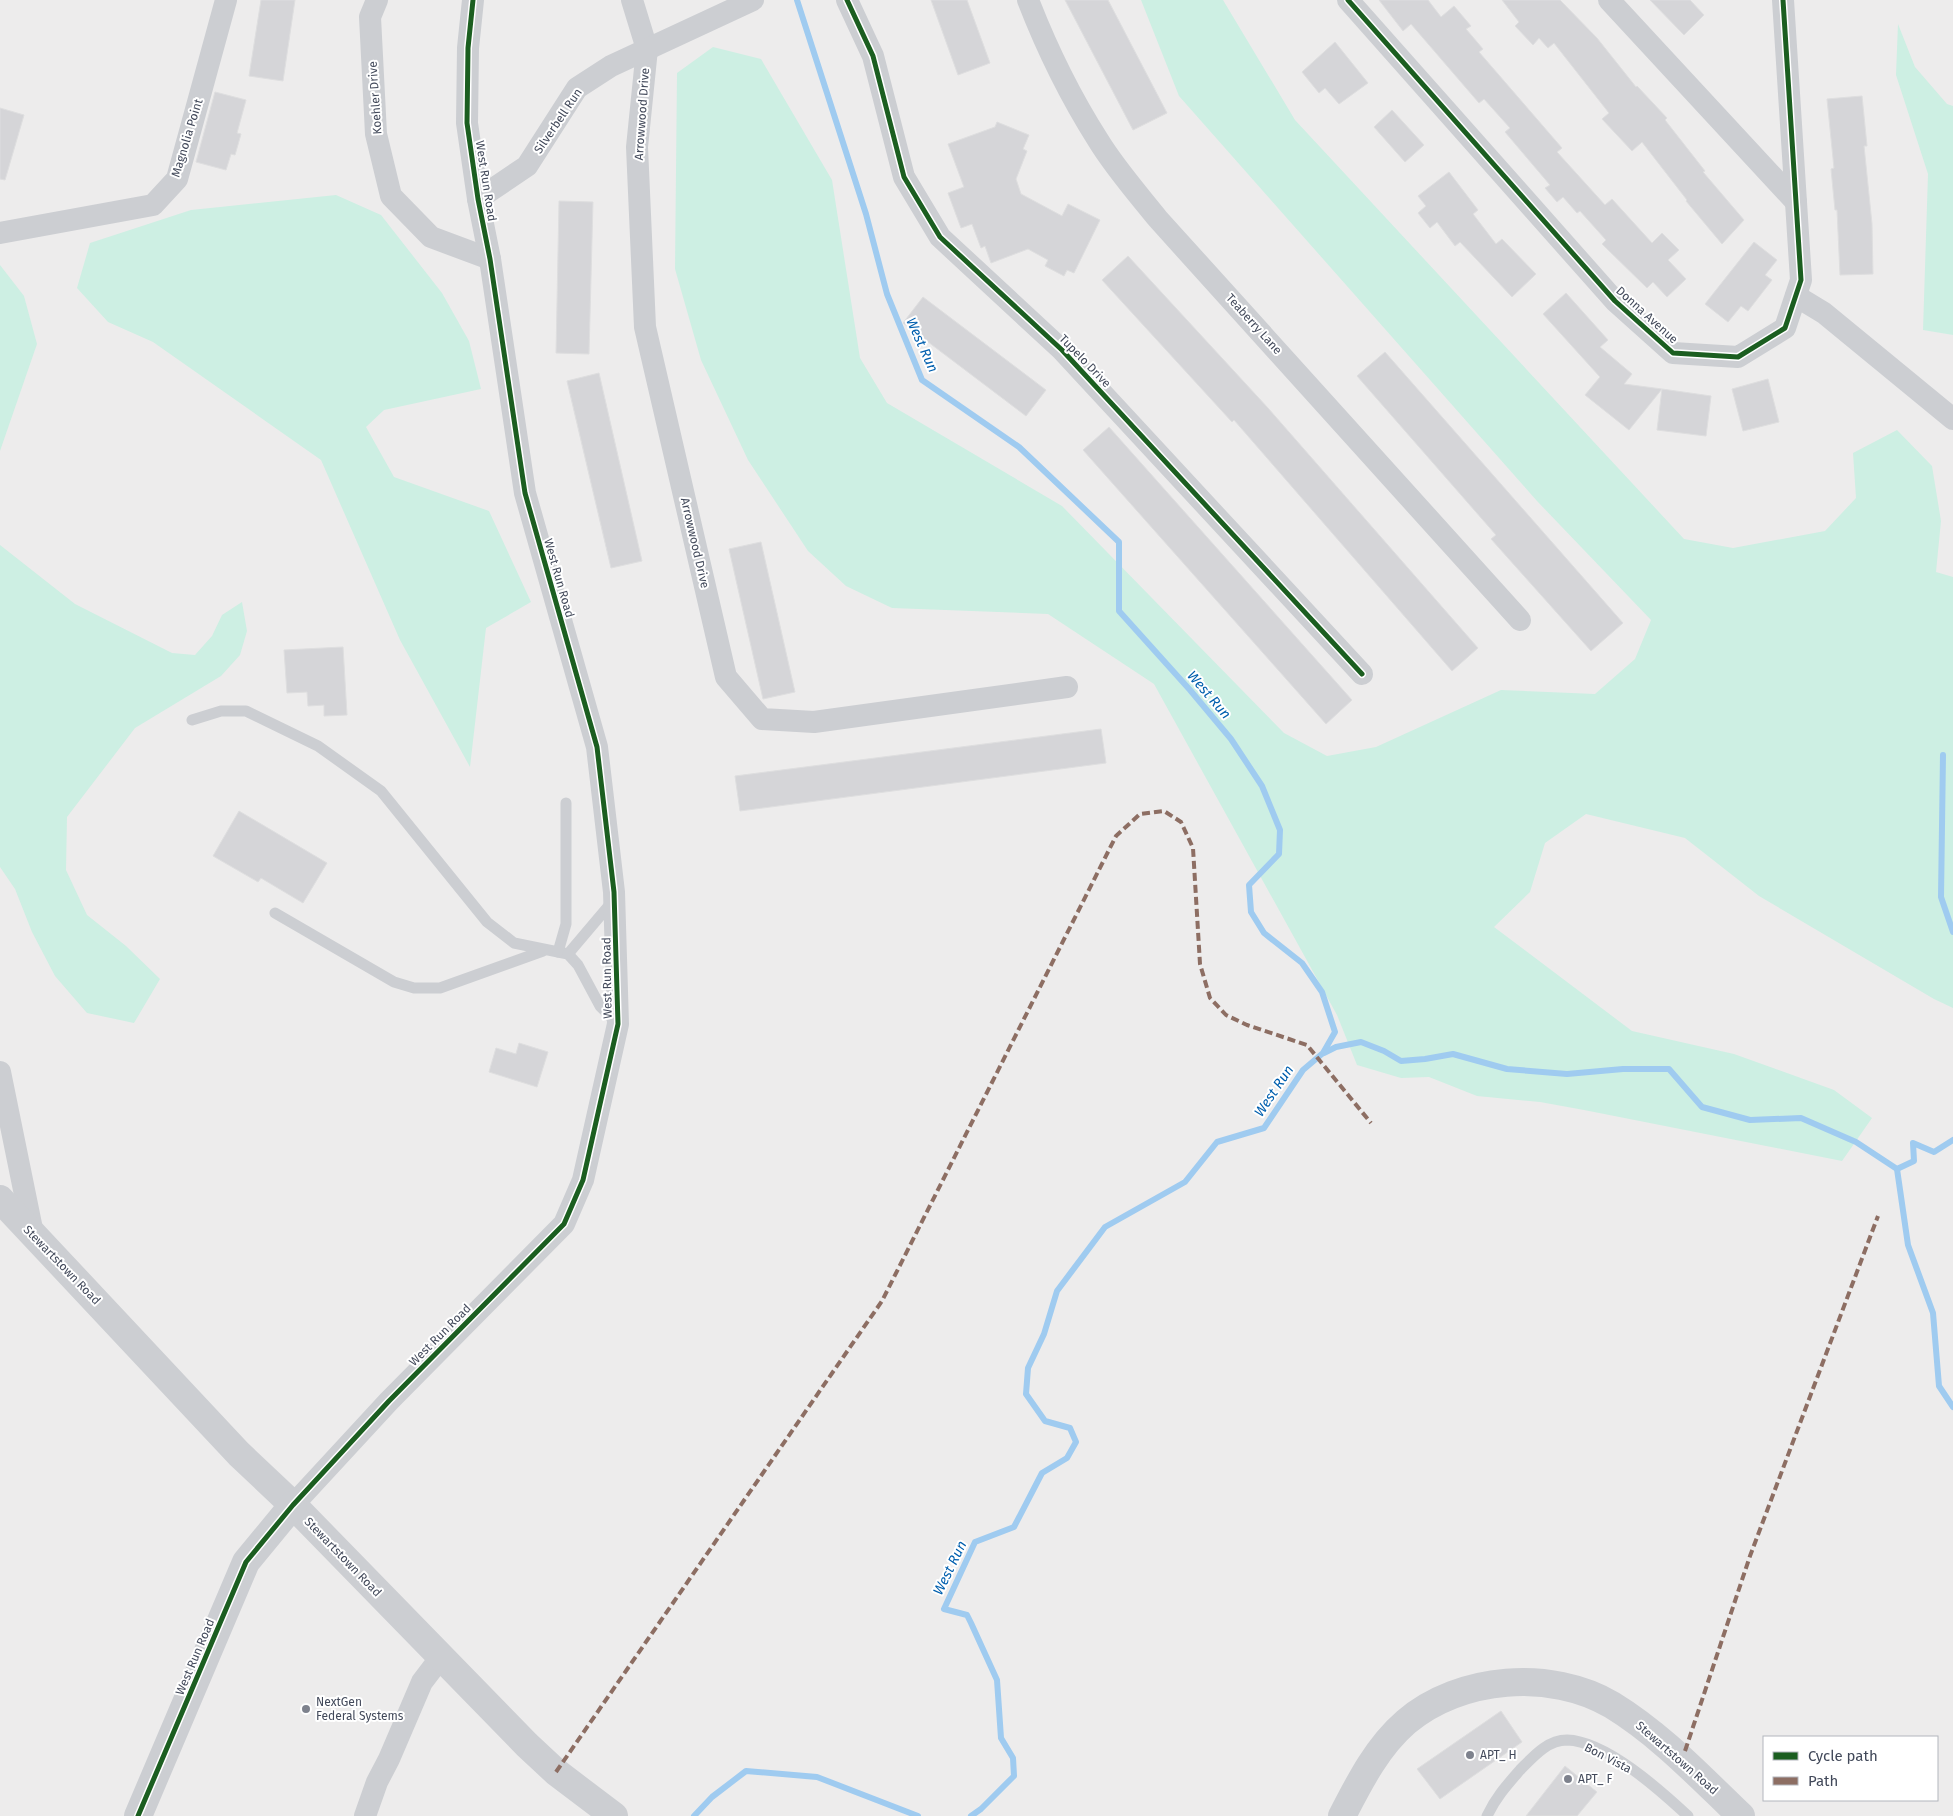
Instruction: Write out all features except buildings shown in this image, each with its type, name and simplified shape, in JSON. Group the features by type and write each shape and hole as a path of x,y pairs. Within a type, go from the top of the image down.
{"street":[{"name":"Magnolia Point","path":"0,233 153,205 177,179 226,0"},
{"name":"Koehler Drive","path":"377,0 370,17 376,134 391,196 431,237 490,259"},
{"name":"West Run Road","path":"138,1816 246,1562 293,1505 389,1401 564,1224 583,1180 618,1024 614,898 597,747 525,493 490,259 478,200 467,123 468,48 473,0"},
{"path":"632,0 647,49"},
{"name":"Silverbell Run","path":"478,200 527,166 577,88 611,66 753,0"},
{"name":"Tupelo Drive","path":"847,0 873,56 904,177 940,237 1062,350 1362,674"},
{"name":"Teaberry Lane","path":"1028,0 1050,55 1098,141 1134,189 1158,219 1520,620"},
{"name":"Donna Avenue","path":"1348,0 1614,301 1673,353 1738,357 1785,328 1801,280 1783,0"},
{"path":"1609,0 1796,202"},
{"name":"Arrowwood Drive","path":"647,49 637,147 645,327 726,677 762,719 814,722 1067,686"},
{"path":"1796,296 1824,313 1953,419"},
{"path":"0,1072 33,1234"},
{"name":"Stewartstown Road","path":"0,1199 240,1454 293,1505 441,1657 556,1772 614,1816"},
{"path":"365,1816 377,1782 389,1759 422,1682 441,1657"},
{"name":"Stewartstown Road","path":"1342,1816 1364,1774 1388,1741 1405,1722 1428,1707 1456,1693 1482,1686 1550,1683 1584,1691 1611,1704 1640,1724 1741,1816"}],"lane":[{"path":"192,720 221,710 246,711 318,746 381,791 487,922 514,943 563,953 578,965 600,1006 618,1024"},
{"path":"563,953 566,924 566,803"},
{"path":"563,953 614,898"},
{"path":"275,913 394,982 414,988 440,988 545,950"},
{"name":"Bon Vista","path":"1487,1816 1496,1798 1535,1755 1550,1744 1567,1740 1590,1746 1623,1763 1655,1785 1688,1816"}],"green space":[{"path":"1141,0 1223,0 1295,120 1684,539 1733,548 1825,531 1856,498 1853,453 1897,430 1932,466 1941,521 1936,572 1953,577 1953,1008 1934,999 1759,896 1685,838 1586,814 1545,843 1530,892 1494,927 1632,1031 1734,1054 1834,1090 1872,1118 1842,1161 1540,1102 1477,1096 1429,1077 1401,1078 1357,1065 1337,1015 1154,684 1048,614 892,608 846,586 808,551 748,460 701,360 675,269 677,73 713,47 761,59 832,180 860,358 887,403 1062,506 1284,733 1327,756 1376,747 1501,690 1595,694 1635,659 1651,620 1537,501 1179,96"},
{"path":"1898,24 1915,67 1947,104 1953,106 1953,335 1923,330 1928,174 1896,75"},
{"path":"336,195 381,215 442,293 469,341 481,389 384,410 366,427 394,477 489,511 531,602 486,628 470,767 400,640 321,460 153,342 108,322 77,288 90,243 191,210"},
{"path":"0,265 24,296 37,344 0,451"},
{"path":"0,545 75,604 172,653 195,655 212,636 222,615 242,602 247,631 240,655 221,676 135,728 67,817 66,870 87,915 126,946 160,979 134,1023 87,1013 55,976 32,932 15,889 0,867"}],"waterway":[{"name":"West Run","path":"797,0 866,214 887,294 922,380 1019,447 1119,542 1119,611 1231,739 1262,786 1280,830 1279,854 1249,885 1251,912 1264,933 1302,963 1322,992 1335,1032 1323,1053 1303,1070 1264,1128 1217,1142 1185,1182 1105,1227 1057,1291 1044,1334 1028,1368 1026,1394 1045,1421 1070,1428 1076,1442 1067,1458 1042,1473 1014,1527 975,1542 944,1609 967,1615 971,1623 997,1680 1001,1738 1013,1758 1014,1776 981,1809 971,1816"},
{"path":"1943,755 1941,897 1953,932"},
{"path":"1324,1053 1336,1047 1361,1042 1384,1051 1401,1061 1453,1054 1507,1069 1567,1074 1623,1069 1669,1069 1702,1107 1750,1120 1801,1118 1856,1142 1897,1169 1914,1161 1913,1143 1934,1152 1953,1140"},
{"path":"1897,1169 1908,1245 1933,1313 1939,1386 1953,1407"},
{"name":"West Run","path":"694,1816 712,1797 746,1771 817,1777 918,1816"}],"marked path":[{"path":"556,1772 882,1301 1116,836 1140,814 1164,811 1181,822 1193,848 1200,964 1210,998 1226,1015 1247,1025 1307,1045 1371,1123"},
{"path":"1685,1751 1750,1556 1878,1216"}],"cycle path":[{"path":"138,1816 246,1562 293,1505 389,1401 564,1224 583,1180 618,1024 614,892 597,747 525,493 490,259 478,199 467,123 468,48 473,0"},
{"path":"847,0 873,56 904,177 940,237 1062,350 1362,674"},
{"path":"1348,0 1615,301 1673,353 1738,357 1785,328 1801,280 1783,0"}],"place":[{"name":"NextGen Federal Systems","path":"306,1709"},
{"name":"APT_ H","path":"1470,1755"},
{"name":"APT_ F","path":"1568,1779"}]}
